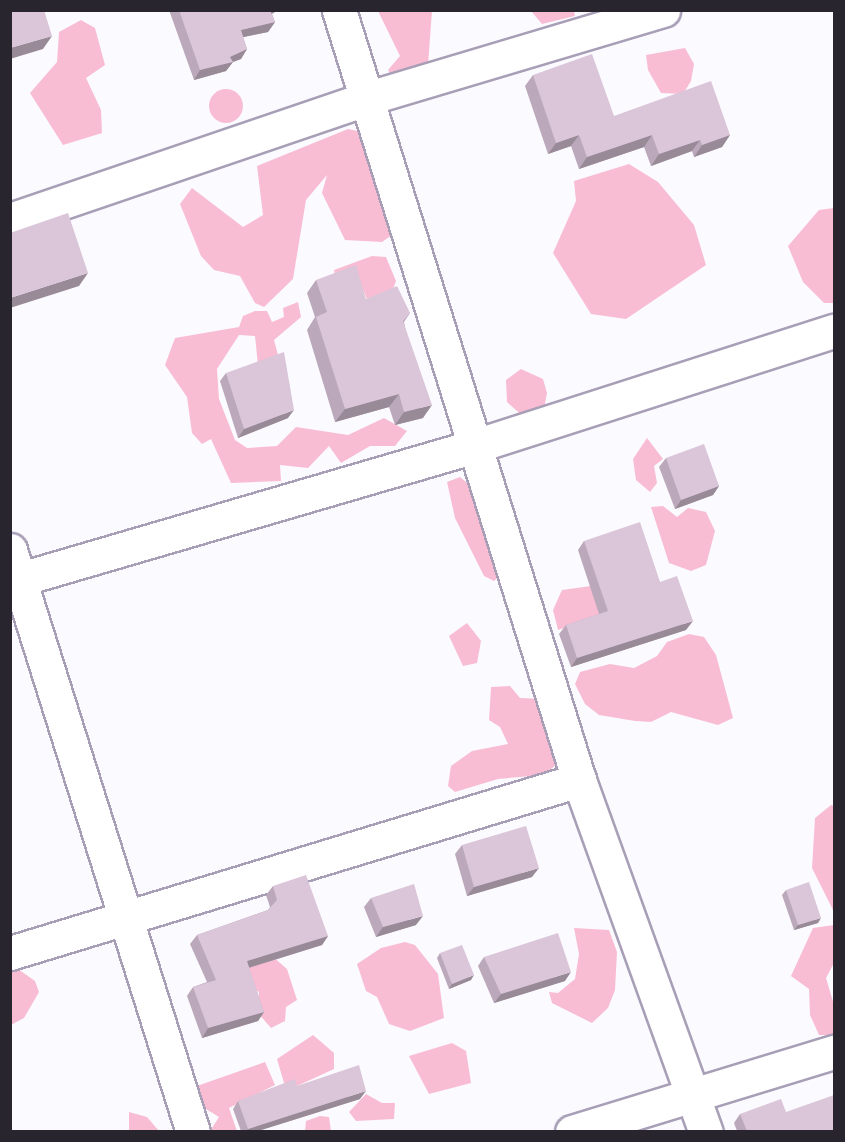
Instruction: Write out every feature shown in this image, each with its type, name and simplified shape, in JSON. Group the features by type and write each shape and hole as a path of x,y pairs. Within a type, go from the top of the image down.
{"street":[{"path":"339,10 579,780 706,1131"},
{"path":"10,220 368,98 663,10"},
{"path":"193,1131 13,571 475,446 834,331"},
{"path":"10,953 579,780"},
{"path":"572,1131 692,1091 834,1052"}],"shaded area":[{"path":"378,11 432,11 428,65 398,87 388,70 400,56"},
{"path":"531,11 574,11 575,16 542,24"},
{"path":"81,20 95,28 105,65 86,78 101,110 102,133 63,145 30,93 57,62 59,32"},
{"path":"685,48 694,64 691,81 683,94 661,93 648,70 646,55"},
{"path":"226,89 238,94 243,106 238,118 226,123 214,118 209,106 214,94"},
{"path":"348,129 367,133 395,233 382,242 345,240 322,193 327,175 306,200 293,279 264,307 255,303 240,276 214,270 201,256 180,204 192,188 243,227 263,215 257,166"},
{"path":"629,164 658,182 694,225 706,265 626,319 591,314 553,253 576,201 574,181"},
{"path":"834,208 834,303 824,303 803,282 788,246 819,210"},
{"path":"372,256 386,257 396,281 393,289 367,299 361,285 335,276 334,270"},
{"path":"298,302 301,317 274,340 282,370 259,375 255,336 239,335 217,369 219,399 235,440 247,448 277,446 296,427 348,435 384,418 407,431 395,446 370,446 341,463 329,446 308,468 280,465 281,481 231,483 211,439 202,444 192,433 187,397 165,365 175,338 239,327 243,316 255,311 267,311 272,322 284,317 283,308"},
{"path":"521,369 543,379 547,393 544,409 526,419 507,402 506,380"},
{"path":"647,438 663,459 654,466 657,483 650,492 636,480 633,459"},
{"path":"460,477 473,488 504,571 494,581 484,576 455,518 447,482"},
{"path":"663,506 677,517 688,508 706,512 715,531 706,565 691,571 669,563 651,507"},
{"path":"598,585 609,612 558,630 553,610 562,590"},
{"path":"467,623 481,641 477,663 463,666 449,636"},
{"path":"689,634 704,637 716,655 733,718 718,725 671,712 651,722 635,721 599,715 585,704 575,684 580,672 610,664 634,668 657,656 667,642"},
{"path":"510,686 520,698 545,699 560,762 543,775 498,779 455,792 448,786 451,766 472,751 508,744 500,727 489,720 491,687"},
{"path":"831,805 834,806 834,912 812,868 815,818"},
{"path":"834,925 834,963 826,978 834,1005 834,1035 819,1035 810,1015 809,989 791,976 813,928"},
{"path":"574,928 609,930 617,952 615,990 608,1008 592,1023 552,1003 549,992 558,993 575,979 579,954"},
{"path":"405,942 415,945 438,974 444,1018 410,1031 389,1024 377,997 366,991 357,964 381,948"},
{"path":"272,956 287,969 297,1000 286,1007 285,1021 271,1028 258,1013 259,992 251,987 241,965"},
{"path":"11,964 35,981 39,992 24,1018 11,1025"},
{"path":"313,1035 334,1053 334,1069 297,1086 284,1083 277,1059"},
{"path":"452,1043 466,1051 471,1083 429,1094 409,1056"},
{"path":"265,1062 275,1085 229,1108 237,1131 210,1131 219,1117 201,1106 197,1086"},
{"path":"366,1094 382,1103 395,1103 394,1119 356,1121 349,1112"},
{"path":"129,1112 147,1117 159,1131 129,1131"},
{"path":"320,1116 329,1117 331,1131 305,1131 306,1121"}],"building":[{"path":"10,10 44,10 52,36 10,48"},
{"path":"179,10 270,10 275,22 241,30 247,49 230,57 233,62 200,70"},
{"path":"592,54 614,116 711,81 730,135 702,145 700,140 659,154 652,135 587,157 579,135 556,143 533,75"},
{"path":"68,213 88,273 10,298 10,233"},
{"path":"356,265 366,299 397,286 410,313 403,321 432,405 404,412 399,394 345,409 316,317 327,312 316,280"},
{"path":"284,352 294,410 244,429 226,373"},
{"path":"704,444 719,486 681,500 666,458"},
{"path":"640,522 660,582 677,576 693,621 577,658 566,625 608,611 584,541"},
{"path":"526,826 539,868 474,887 462,845"},
{"path":"306,875 328,936 247,961 264,1012 208,1028 193,987 216,980 197,935 268,910 277,900 273,886"},
{"path":"809,882 821,918 798,925 786,890"},
{"path":"414,884 423,916 383,927 371,898"},
{"path":"558,933 571,972 501,994 484,957"},
{"path":"462,945 474,975 452,984 440,953"},
{"path":"359,1065 366,1091 248,1129 238,1101 295,1079 297,1086"},
{"path":"834,1095 834,1131 747,1131 740,1114 781,1099 786,1112"}]}
